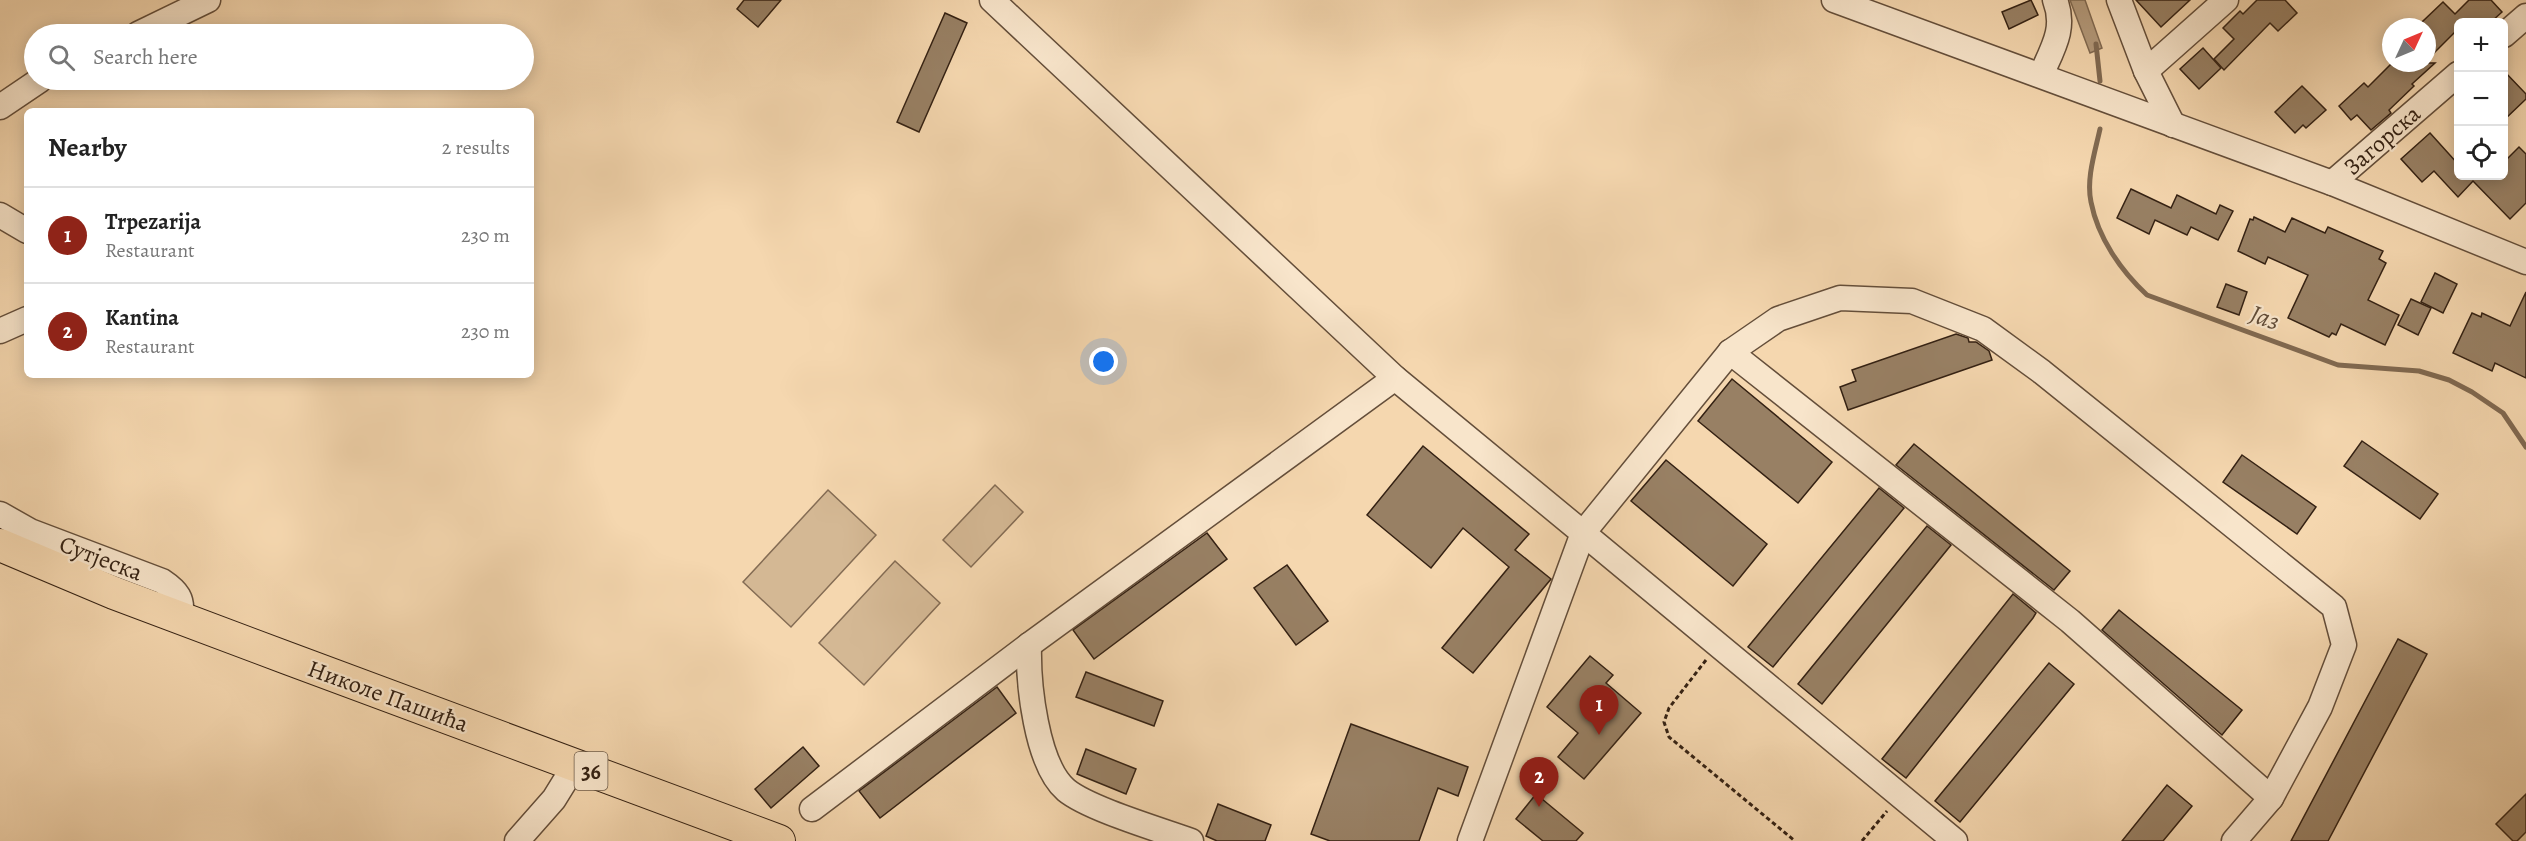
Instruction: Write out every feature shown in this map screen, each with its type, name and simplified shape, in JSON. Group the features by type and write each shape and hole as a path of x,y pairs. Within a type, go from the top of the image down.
{"main road":[{"name":"Николе Пашића","path":"0,545 180,617 779,841"}],"street":[{"path":"159,24 208,0"},
{"path":"992,0 1395,378 1955,841"},
{"path":"1834,0 1858,5 2332,183 2526,262"},
{"path":"2041,75 2060,31 2060,14 2055,0"},
{"path":"2119,0 2146,71 2173,125"},
{"path":"2146,71 2226,0"},
{"path":"2508,32 2526,16"},
{"name":"Загорска","path":"2332,183 2454,77"},
{"path":"0,107 25,90"},
{"path":"0,215 24,229"},
{"path":"1470,841 1583,533 1730,352 1778,319 1840,298 1912,302 1983,329 2042,372 2334,607 2344,645 2320,707 2271,798 2234,841"},
{"path":"0,331 24,320"},
{"path":"1730,352 2070,621 2271,798"},
{"path":"812,809 1029,645 1395,378"},
{"name":"Сутјеска","path":"0,514 30,531 162,581 177,593 182,601 180,617"},
{"path":"1029,645 1028,676 1038,731 1053,774 1067,790 1092,804 1191,841"},
{"path":"517,841 554,798 575,765"}],"path":[{"path":"1718,645 1669,708 1664,722 1668,737 1795,841"},
{"path":"1862,841 1899,795"}],"shaded area":[{"path":"2070,0 2085,0 2102,48 2090,53"},
{"path":"995,485 1023,512 971,567 943,540"},
{"path":"828,490 876,535 791,627 743,582"},
{"path":"895,561 940,603 864,685 819,643"}],"building":[{"path":"744,0 781,0 758,27 737,9"},
{"path":"2031,0 2038,15 2009,29 2002,12"},
{"path":"2136,0 2190,0 2161,27"},
{"path":"2257,0 2285,0 2297,13 2278,31 2270,23 2224,70 2214,59 2234,39 2223,28 2240,11 2243,14"},
{"path":"2469,0 2491,0 2502,12 2495,18 2454,18 2454,33 2436,51 2436,18 2426,18 2443,2 2455,14"},
{"path":"945,13 967,23 919,132 897,122"},
{"path":"2203,48 2221,68 2199,89 2180,69"},
{"path":"2383,72 2425,72 2389,110 2391,113 2371,130 2357,115 2351,120 2339,106 2364,83 2368,87"},
{"path":"2508,75 2526,94 2526,99 2508,116"},
{"path":"2302,86 2326,110 2306,128 2303,125 2295,133 2275,112"},
{"path":"2430,133 2454,160 2454,180 2508,180 2508,158 2519,147 2526,154 2526,203 2510,219 2473,181 2458,197 2434,171 2422,182 2401,159"},
{"path":"2131,189 2171,208 2177,195 2216,214 2220,205 2233,211 2218,240 2191,227 2187,235 2155,220 2149,234 2117,218"},
{"path":"2254,217 2285,232 2292,218 2325,233 2328,227 2383,251 2379,259 2386,263 2368,300 2399,315 2385,345 2341,324 2336,335 2332,333 2329,337 2288,318 2308,275 2268,257 2265,264 2238,251 2250,219 2253,220"},
{"path":"2435,273 2457,284 2443,313 2421,302"},
{"path":"2226,284 2247,292 2239,315 2217,307"},
{"path":"2526,292 2526,378 2495,363 2492,371 2453,353 2472,313 2481,317 2482,313 2510,326"},
{"path":"2411,299 2431,308 2418,335 2398,325"},
{"path":"1956,334 1968,338 1969,342 1976,342 1989,351 1992,360 1848,410 1840,387 1856,381 1852,370"},
{"path":"1732,379 1832,462 1798,503 1698,421"},
{"path":"2362,441 2438,494 2420,519 2344,466"},
{"path":"1914,444 2070,571 2054,590 1896,465"},
{"path":"1423,446 1529,534 1515,550 1551,579 1473,673 1442,648 1509,567 1463,528 1431,568 1367,515"},
{"path":"2242,455 2316,507 2297,534 2223,482"},
{"path":"1666,460 1767,544 1733,586 1631,501"},
{"path":"1879,488 1904,508 1773,667 1748,647"},
{"path":"1927,526 1951,545 1822,704 1798,684"},
{"path":"1207,533 1227,559 1094,659 1073,630"},
{"path":"1287,565 1328,621 1296,645 1254,588"},
{"path":"2013,594 2036,613 1906,778 1882,759"},
{"path":"2119,610 2242,710 2222,735 2102,630"},
{"path":"2398,639 2427,654 2328,841 2291,841"},
{"path":"1590,656 1613,675 1606,683 1641,713 1584,779 1558,757 1578,733 1547,707"},
{"path":"2049,663 2074,684 1960,822 1935,801"},
{"path":"1086,672 1163,701 1154,726 1076,697"},
{"path":"997,687 1016,713 880,818 859,791"},
{"path":"1351,724 1468,767 1458,796 1438,788 1419,841 1330,841 1311,834"},
{"path":"803,747 819,766 771,808 755,789"},
{"path":"1086,749 1136,769 1126,794 1077,774"},
{"path":"2167,785 2192,806 2163,841 2122,841"},
{"path":"1536,794 1583,833 1576,841 1543,841 1516,819"},
{"path":"2526,794 2526,832 2517,841 2513,841 2496,824"},
{"path":"1218,804 1271,825 1265,841 1217,841 1206,836"}],"waterway":[{"name":"Јаз","path":"2096,44 2100,81"},
{"name":"Јаз","path":"2100,129 2090,184 2094,215 2112,253 2147,295 2338,365 2419,371 2449,380 2503,413 2526,447"}],"place":[{"name":"Trpezarija","path":"1599,735"},
{"name":"Kantina","path":"1539,807"}]}
